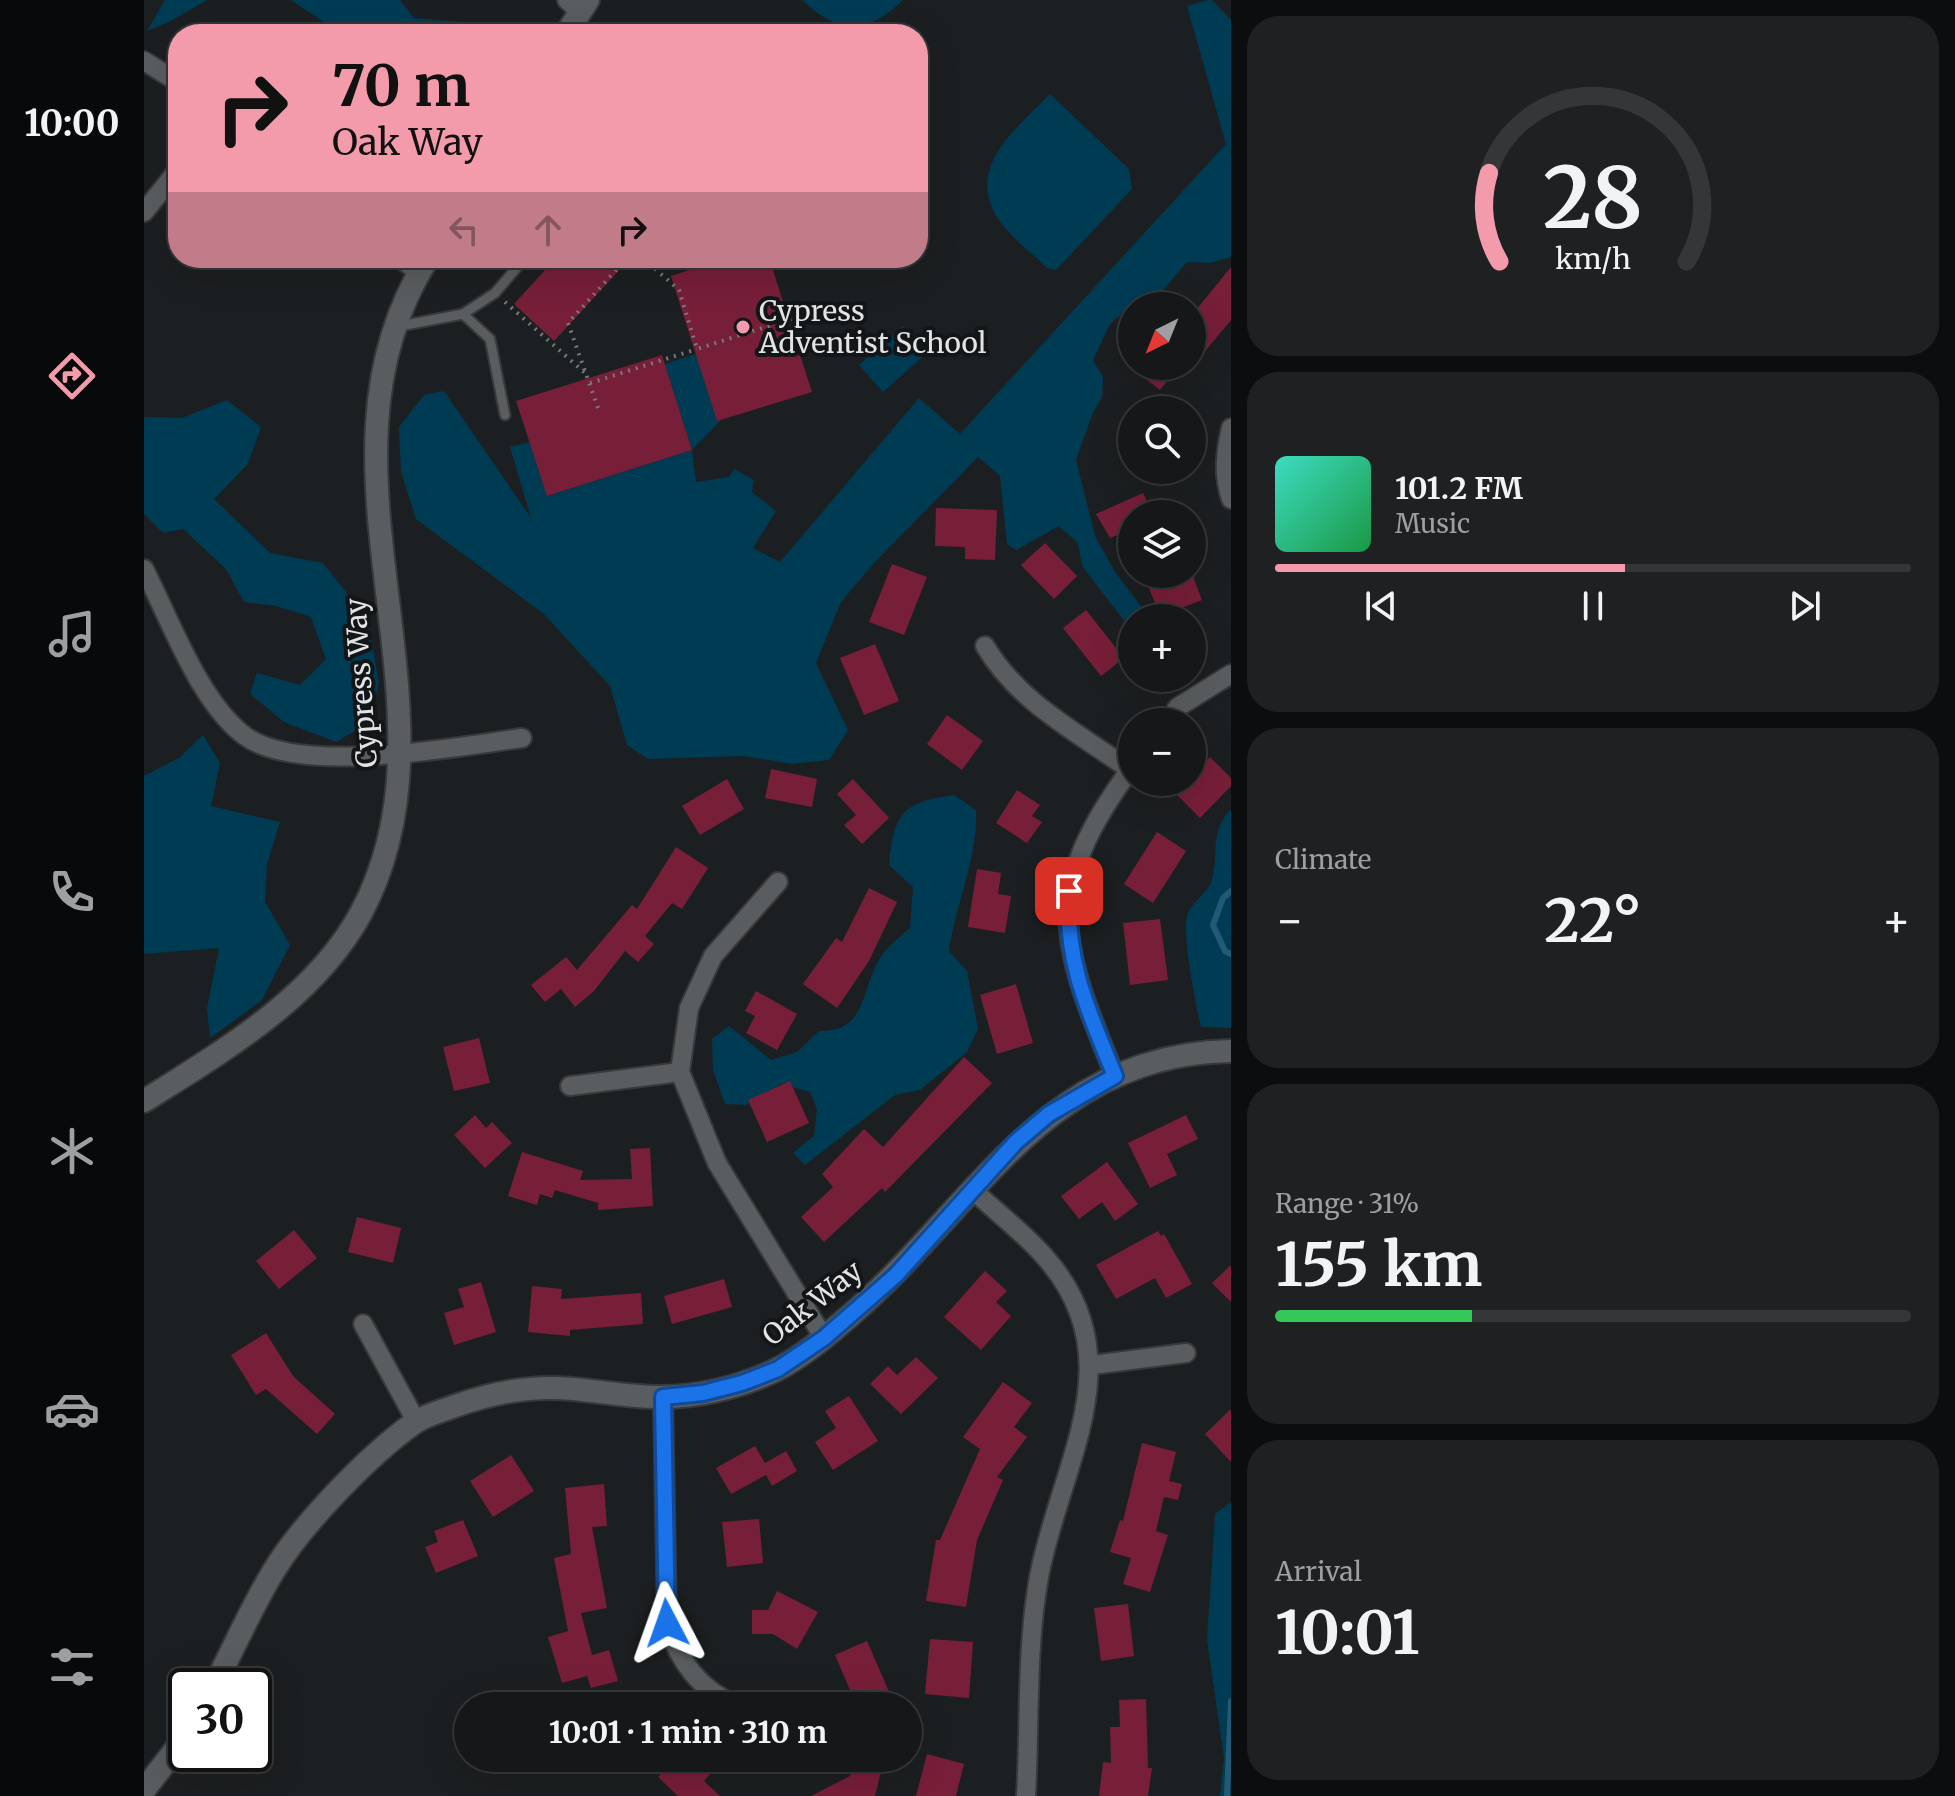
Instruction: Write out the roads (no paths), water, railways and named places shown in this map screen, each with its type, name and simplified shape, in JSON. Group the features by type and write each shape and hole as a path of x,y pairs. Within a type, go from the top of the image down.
{"street":[{"path":"570,24 578,4"},
{"path":"144,61 168,76"},
{"path":"144,212 168,182"},
{"name":"Cypress Way","path":"144,1101 236,1042 297,992 360,915 383,865 402,754 374,472 378,393 397,327 423,268"},
{"path":"1231,428 1225,453 1226,483 1231,499"},
{"path":"144,569 209,696 245,736 294,755 402,754 522,738"},
{"path":"985,646 1001,674 1023,696 1118,759"},
{"path":"1177,708 1231,674"},
{"path":"1115,1076 1073,967 1067,929 1068,904 1078,858 1092,827 1118,788"},
{"path":"778,882 713,956 689,1008 680,1072 717,1163 824,1338"},
{"name":"Oak Way","path":"223,1668 274,1570 331,1501 416,1421 473,1400 522,1390 552,1388 663,1397 703,1393 778,1369 824,1338 896,1275 1016,1142 1049,1114 1115,1076 1168,1060 1231,1051"},
{"path":"570,1086 680,1072"},
{"path":"973,1190 1046,1257 1079,1310 1092,1365 1086,1415 1051,1523 1038,1581 1026,1796"},
{"path":"363,1324 416,1421"},
{"path":"1092,1365 1186,1353"},
{"path":"663,1397 667,1623 676,1650 695,1679 715,1692"},
{"path":"144,1790 168,1759"}],"lane":[{"path":"397,327 463,314 495,293 516,268"},
{"path":"463,314 490,339 505,415"}],"waterway":[{"path":"1231,891 1223,898 1213,925 1225,951 1231,954"},
{"path":"1227,1796 1231,1701"}],"place":[{"name":"Cypress Adventist School","path":"743,327"}]}
